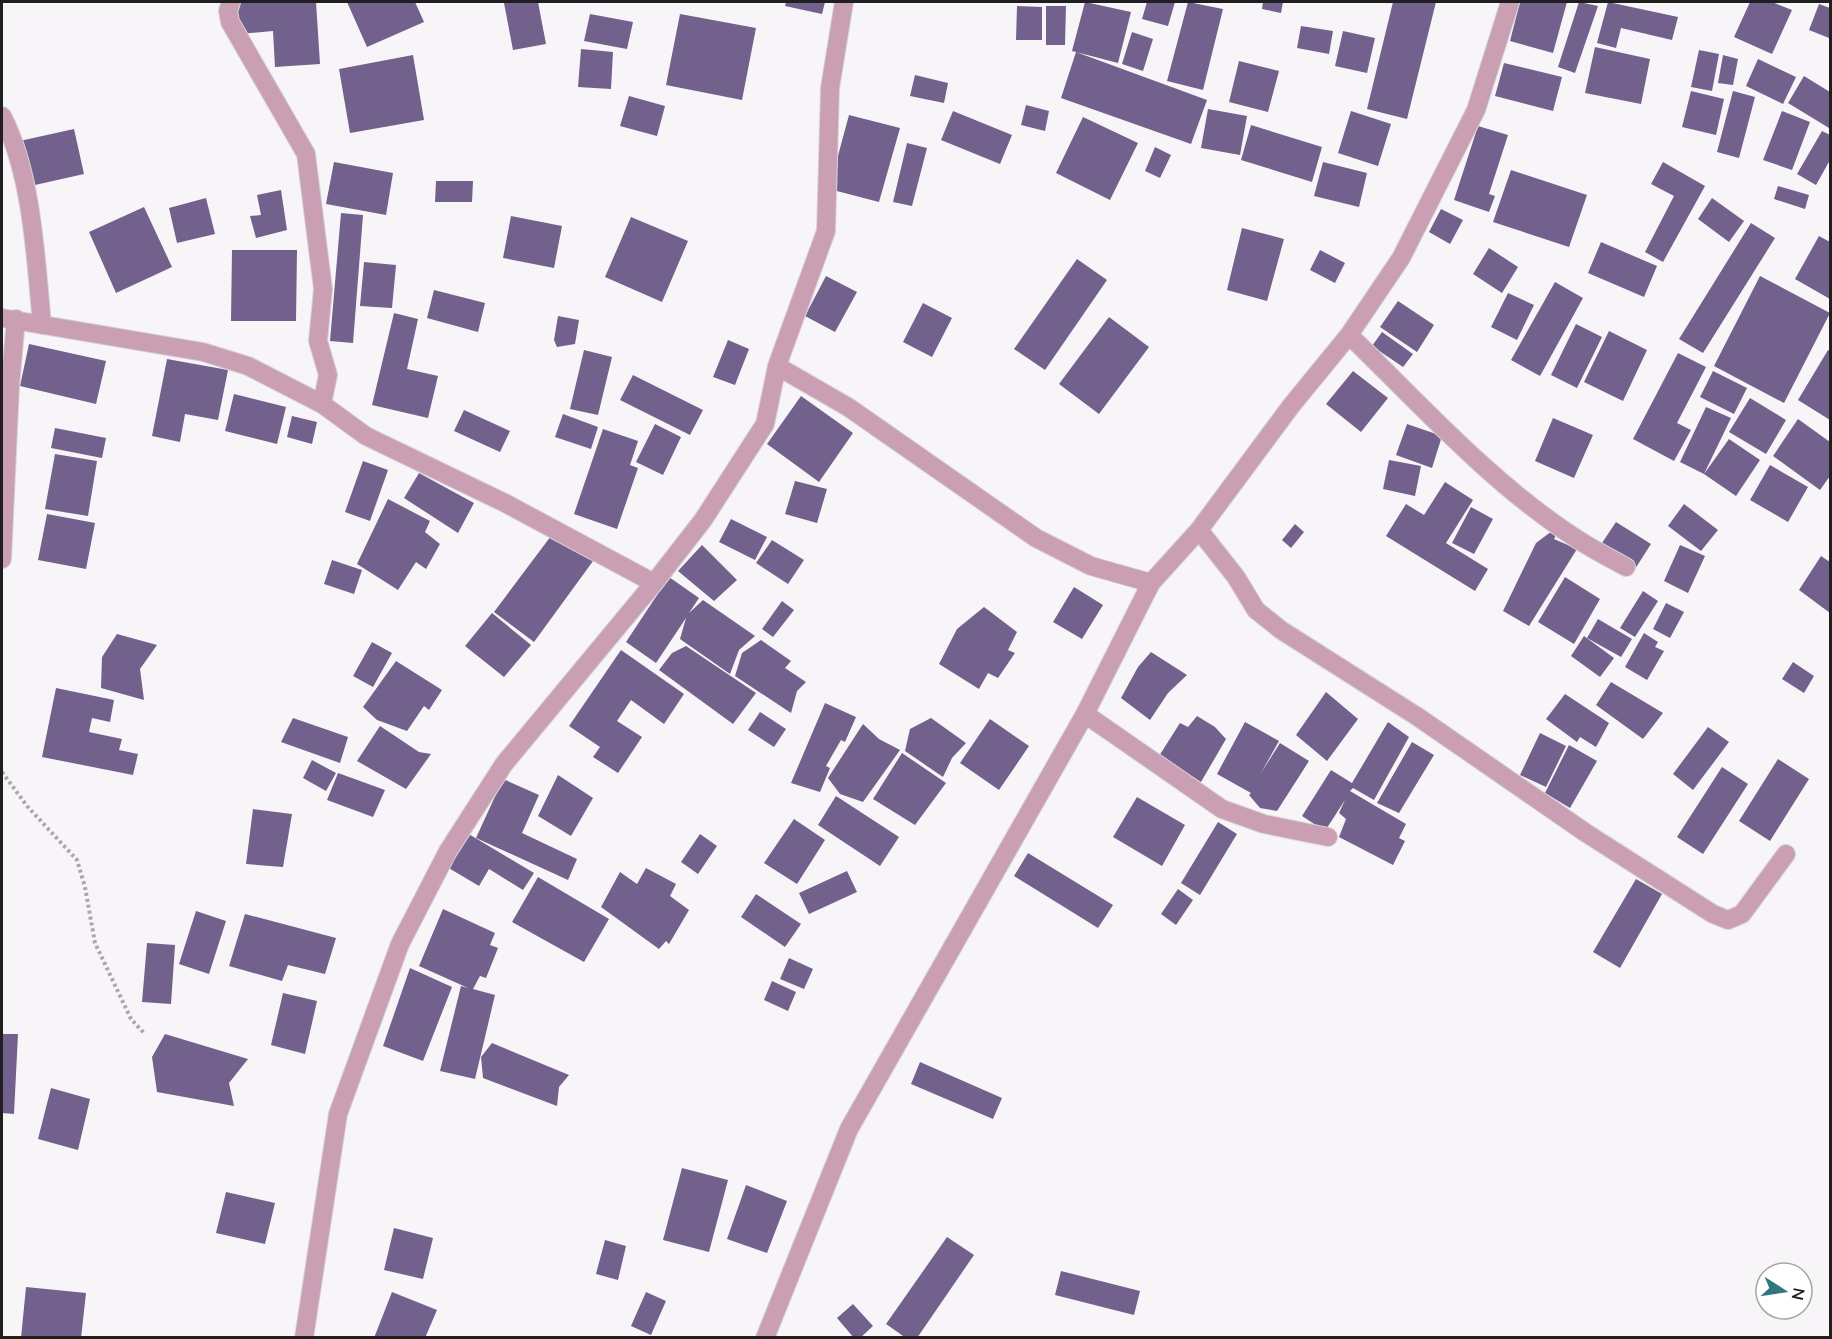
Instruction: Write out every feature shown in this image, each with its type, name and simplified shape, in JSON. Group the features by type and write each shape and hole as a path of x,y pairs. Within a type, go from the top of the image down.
{"street":[{"path":"230,2 230,21 306,154 311,204 320,249 323,289 318,341 328,375 322,404"},
{"path":"304,1338 338,1114 400,944 448,851 504,764 654,583 703,520 765,424 777,366 826,231 830,88 844,2"},
{"path":"765,1338 849,1129 1085,714 1151,583 1199,530 1291,406 1349,335 1401,258 1476,110 1510,2"},
{"path":"2,116 12,135 33,228 42,325"},
{"path":"2,559 10,386 9,318 203,352 273,377 322,404 366,436 505,503 654,583"},
{"path":"1349,335 1455,439 1530,504 1574,537 1626,567"},
{"path":"777,366 848,407 1036,538 1091,566 1151,583"},
{"path":"1199,530 1236,577 1256,610 1281,630 1418,717 1586,833 1713,914 1728,920 1742,914 1785,854"},
{"path":"1085,714 1222,809 1264,824 1328,837"}],"path":[{"path":"2,772 27,806 77,860 85,887 95,943 130,1018 144,1033"}],"building":[{"path":"236,2 316,2 320,64 275,67 273,31 238,34"},
{"path":"347,2 415,2 424,22 367,47"},
{"path":"538,2 546,44 513,50 504,3"},
{"path":"786,2 825,2 822,14 785,6"},
{"path":"1085,2 1131,12 1118,63 1072,51"},
{"path":"1147,2 1175,2 1168,26 1142,19"},
{"path":"1188,2 1223,9 1203,90 1167,81"},
{"path":"1263,2 1283,2 1281,13 1262,9"},
{"path":"1393,2 1436,2 1407,119 1367,109"},
{"path":"1520,2 1567,2 1553,53 1510,41"},
{"path":"1579,2 1598,6 1575,73 1558,67"},
{"path":"1608,2 1678,17 1672,40 1621,28 1616,48 1597,43"},
{"path":"1750,2 1772,2 1792,10 1772,54 1734,37"},
{"path":"1819,4 1830,8 1829,38 1809,30"},
{"path":"1017,6 1042,7 1042,40 1016,40"},
{"path":"1046,6 1066,6 1065,45 1046,45"},
{"path":"590,14 633,22 627,49 584,41"},
{"path":"680,14 756,28 742,100 666,85"},
{"path":"1301,26 1333,31 1329,54 1297,48"},
{"path":"1343,31 1375,38 1367,73 1335,66"},
{"path":"1132,32 1153,39 1143,71 1122,64"},
{"path":"1595,47 1650,59 1641,104 1585,93"},
{"path":"581,49 613,52 611,89 578,87"},
{"path":"1699,50 1719,54 1712,91 1691,87"},
{"path":"1076,52 1207,100 1191,144 1061,98"},
{"path":"413,55 424,120 350,133 339,69"},
{"path":"1723,55 1738,59 1733,85 1718,83"},
{"path":"1758,59 1796,77 1783,104 1746,86"},
{"path":"1239,61 1279,71 1268,112 1229,102"},
{"path":"1504,63 1562,77 1553,111 1495,96"},
{"path":"915,75 948,83 944,103 910,96"},
{"path":"1804,76 1830,92 1829,128 1788,103"},
{"path":"1691,91 1724,99 1716,135 1682,127"},
{"path":"1733,91 1755,97 1739,158 1717,152"},
{"path":"629,96 665,106 657,136 620,126"},
{"path":"1026,105 1049,111 1045,131 1021,125"},
{"path":"1208,109 1247,116 1240,155 1201,148"},
{"path":"953,111 1012,135 1000,164 941,140"},
{"path":"1351,111 1391,124 1378,166 1338,153"},
{"path":"1782,111 1810,122 1792,170 1763,160"},
{"path":"849,115 900,128 879,202 829,189"},
{"path":"1083,117 1138,143 1110,200 1056,173"},
{"path":"1251,125 1322,147 1312,182 1241,160"},
{"path":"1478,126 1508,135 1489,194 1495,196 1489,212 1454,200"},
{"path":"74,129 84,174 26,187 15,142"},
{"path":"1822,131 1830,135 1830,160 1816,185 1797,174"},
{"path":"907,143 927,148 912,206 893,202"},
{"path":"1155,147 1171,155 1160,178 1145,171"},
{"path":"334,162 393,173 386,215 326,204"},
{"path":"1323,162 1367,173 1359,207 1314,196"},
{"path":"1663,162 1705,186 1663,262 1645,252 1674,196 1651,184"},
{"path":"1511,170 1587,195 1569,247 1493,222"},
{"path":"436,181 473,181 472,202 435,202"},
{"path":"1778,186 1809,195 1805,209 1774,199"},
{"path":"281,190 287,230 256,238 250,216 261,215 257,195"},
{"path":"206,198 215,234 177,243 169,208"},
{"path":"1712,198 1744,221 1729,242 1698,219"},
{"path":"144,207 172,267 116,293 89,232"},
{"path":"1441,209 1463,220 1450,244 1429,232"},
{"path":"341,213 363,215 353,343 330,341"},
{"path":"511,216 562,226 554,268 503,258"},
{"path":"631,217 688,241 662,302 605,277"},
{"path":"1751,223 1775,238 1703,353 1679,339"},
{"path":"1242,228 1284,239 1267,301 1227,290"},
{"path":"1819,236 1830,242 1830,299 1795,279"},
{"path":"1601,242 1657,266 1644,297 1588,273"},
{"path":"1489,248 1518,267 1502,293 1473,274"},
{"path":"232,250 297,250 296,321 231,321"},
{"path":"1320,250 1345,263 1335,283 1310,270"},
{"path":"1077,259 1107,280 1045,370 1014,349"},
{"path":"364,262 396,265 392,308 360,306"},
{"path":"826,276 857,292 835,332 805,316"},
{"path":"1760,276 1830,313 1784,403 1714,366"},
{"path":"1555,282 1583,298 1540,376 1511,360"},
{"path":"434,290 485,303 478,332 427,318"},
{"path":"1508,293 1534,305 1517,340 1491,327"},
{"path":"1398,301 1434,325 1417,352 1380,327"},
{"path":"923,303 952,318 932,357 903,342"},
{"path":"394,313 418,319 407,369 438,376 428,418 372,405"},
{"path":"558,316 579,320 575,344 557,347 554,340"},
{"path":"1109,317 1149,347 1099,414 1059,384"},
{"path":"1576,324 1602,337 1577,388 1551,375"},
{"path":"1609,331 1647,350 1623,401 1584,382"},
{"path":"1382,332 1413,354 1403,367 1372,346"},
{"path":"728,340 749,349 735,385 713,377"},
{"path":"29,344 106,361 96,404 20,386"},
{"path":"584,350 612,357 598,415 570,409"},
{"path":"1828,350 1830,351 1830,420 1798,400"},
{"path":"1678,353 1706,367 1677,423 1691,430 1674,461 1633,439"},
{"path":"167,359 228,370 218,420 185,414 180,442 152,436"},
{"path":"1353,371 1388,398 1361,432 1326,404"},
{"path":"1713,371 1747,388 1734,414 1700,397"},
{"path":"633,375 703,410 690,435 620,400"},
{"path":"234,394 286,407 277,444 225,431"},
{"path":"801,396 853,433 819,482 767,444"},
{"path":"1750,398 1786,420 1766,454 1729,432"},
{"path":"1706,407 1731,418 1704,474 1680,462"},
{"path":"464,410 510,431 500,452 454,431"},
{"path":"563,414 598,427 591,449 555,437"},
{"path":"292,416 317,422 312,444 287,437"},
{"path":"1553,418 1593,435 1574,478 1535,461"},
{"path":"1798,419 1830,442 1830,476 1820,490 1773,456"},
{"path":"655,424 681,437 663,475 636,462"},
{"path":"1407,424 1442,436 1432,468 1396,455"},
{"path":"55,428 106,438 102,458 51,448"},
{"path":"603,429 638,441 630,465 638,468 617,529 574,514"},
{"path":"1729,439 1760,460 1736,496 1704,474"},
{"path":"55,454 97,461 88,516 45,509"},
{"path":"1389,460 1421,466 1415,496 1383,489"},
{"path":"363,461 388,470 370,521 345,512"},
{"path":"1770,465 1808,487 1788,522 1750,500"},
{"path":"419,473 474,503 458,533 404,498"},
{"path":"795,481 827,489 817,523 785,514"},
{"path":"1445,482 1473,500 1446,543 1488,569 1475,591 1386,536 1406,504 1424,515"},
{"path":"388,499 430,521 425,532 440,544 426,569 416,562 398,590 357,564"},
{"path":"1684,504 1718,530 1701,551 1668,526"},
{"path":"1471,507 1493,519 1474,554 1452,543"},
{"path":"47,514 95,523 86,569 38,560"},
{"path":"731,519 767,537 755,560 719,542"},
{"path":"1616,522 1651,544 1635,569 1600,546"},
{"path":"1295,524 1304,532 1291,548 1282,540"},
{"path":"557,528 596,557 534,642 494,612"},
{"path":"1552,531 1557,533 1554,539 1577,549 1529,626 1503,611 1536,543"},
{"path":"772,540 804,560 788,584 756,563"},
{"path":"702,545 737,580 714,601 678,571"},
{"path":"1680,545 1705,556 1688,593 1664,581"},
{"path":"1821,556 1830,562 1830,613 1799,590"},
{"path":"332,560 362,570 354,594 324,584"},
{"path":"669,577 699,598 689,613 703,600 755,636 739,650 730,674 680,639 686,618 656,663 626,642"},
{"path":"1565,577 1600,599 1574,644 1538,622"},
{"path":"1074,587 1103,605 1082,639 1053,622"},
{"path":"1643,591 1658,601 1635,637 1620,628"},
{"path":"782,601 794,610 773,637 762,629"},
{"path":"1666,603 1684,612 1670,638 1653,629"},
{"path":"984,607 1017,632 1008,650 1015,653 998,678 988,673 979,689 939,664 957,629"},
{"path":"492,613 531,645 504,677 465,646"},
{"path":"1598,619 1632,639 1621,657 1587,638"},
{"path":"1644,633 1658,642 1655,647 1664,651 1647,680 1625,667"},
{"path":"117,634 157,645 140,669 144,700 101,688 102,657"},
{"path":"1584,636 1614,658 1600,677 1571,656"},
{"path":"761,640 791,661 785,668 806,682 797,691 791,713 735,676 742,653"},
{"path":"372,642 392,653 373,687 353,676"},
{"path":"686,646 756,693 733,724 659,670 672,653"},
{"path":"621,650 684,694 664,724 631,700 617,721 642,737 618,773 593,757 600,747 569,726"},
{"path":"1151,652 1187,675 1168,693 1150,720 1121,698 1138,667"},
{"path":"396,661 442,690 429,710 424,706 407,731 377,720 363,707"},
{"path":"1793,662 1814,676 1804,693 1782,679"},
{"path":"1611,682 1663,713 1643,739 1596,705"},
{"path":"56,688 114,700 110,722 92,718 89,732 122,739 119,750 138,754 133,775 42,757"},
{"path":"1326,692 1358,719 1327,761 1296,735"},
{"path":"1565,694 1609,723 1596,747 1580,737 1577,742 1546,719"},
{"path":"825,703 856,717 845,742 841,740 826,766 830,768 820,792 791,783"},
{"path":"760,712 786,729 774,747 748,730"},
{"path":"1197,716 1215,727 1226,739 1201,782 1159,756 1180,723 1188,727"},
{"path":"293,718 348,737 340,763 281,742"},
{"path":"931,718 966,743 952,758 943,777 905,751 910,729"},
{"path":"990,719 1029,746 999,790 960,763"},
{"path":"1245,722 1279,741 1261,773 1280,743 1309,761 1277,811 1260,808 1249,795 1251,793 1217,774"},
{"path":"1388,722 1409,737 1374,800 1353,788 1350,791 1406,824 1399,838 1405,841 1393,865 1339,837 1346,819 1339,813 1345,800 1325,831 1302,816 1331,770 1352,783"},
{"path":"863,724 879,739 900,750 863,802 840,794 828,778"},
{"path":"380,726 419,752 431,754 406,789 357,761"},
{"path":"1708,727 1729,742 1693,790 1673,774"},
{"path":"1540,733 1566,746 1546,787 1520,775"},
{"path":"1412,742 1434,755 1399,813 1377,803"},
{"path":"1569,745 1597,761 1570,808 1545,793"},
{"path":"902,753 946,783 915,825 873,799"},
{"path":"1778,759 1809,779 1770,841 1739,821"},
{"path":"312,760 336,773 326,791 303,778"},
{"path":"1722,767 1748,784 1703,854 1677,837"},
{"path":"338,773 385,790 373,817 327,800"},
{"path":"558,775 593,798 571,836 538,816"},
{"path":"503,779 539,795 522,833 577,859 568,880 476,838"},
{"path":"836,796 899,837 880,866 818,825"},
{"path":"1137,797 1185,825 1162,866 1113,837"},
{"path":"253,809 292,814 283,867 246,864"},
{"path":"794,819 825,840 797,884 764,863"},
{"path":"1218,822 1237,834 1200,895 1181,883"},
{"path":"467,833 534,873 523,890 489,869 479,886 447,867"},
{"path":"700,834 717,846 698,874 681,862"},
{"path":"1028,853 1113,905 1098,928 1014,876"},
{"path":"646,868 676,884 670,896 689,910 669,944 666,941 659,949 601,907 620,872 637,884"},
{"path":"847,871 857,892 809,914 799,893"},
{"path":"538,877 609,919 584,962 512,922"},
{"path":"1636,879 1662,894 1620,968 1593,952"},
{"path":"1178,889 1193,900 1176,925 1161,914"},
{"path":"756,894 801,924 785,947 741,917"},
{"path":"443,909 495,933 490,945 498,948 486,978 480,976 473,989 495,995 475,1079 440,1071 461,986 468,988 419,966"},
{"path":"196,911 226,921 209,974 179,964"},
{"path":"245,914 336,938 325,974 288,965 282,981 229,966"},
{"path":"147,943 175,945 171,1004 142,1002"},
{"path":"789,958 813,969 804,989 780,979"},
{"path":"410,968 452,987 423,1061 383,1046"},
{"path":"772,981 796,992 788,1011 764,1000"},
{"path":"283,993 317,1001 305,1054 271,1045"},
{"path":"2,1034 18,1034 14,1114 2,1113"},
{"path":"165,1034 248,1059 229,1083 234,1106 157,1092 152,1057"},
{"path":"492,1043 569,1075 559,1087 557,1106 483,1078 481,1057"},
{"path":"920,1062 1002,1098 993,1119 911,1084"},
{"path":"51,1088 90,1099 78,1150 38,1139"},
{"path":"682,1168 728,1180 709,1252 663,1240"},
{"path":"746,1185 787,1201 767,1253 727,1239"},
{"path":"226,1192 275,1203 265,1244 216,1233"},
{"path":"394,1228 433,1238 423,1279 384,1270"},
{"path":"947,1237 974,1255 917,1338 906,1338 886,1324"},
{"path":"605,1240 626,1246 618,1280 596,1274"},
{"path":"1061,1271 1140,1291 1134,1315 1055,1295"},
{"path":"26,1287 86,1293 81,1338 21,1338"},
{"path":"392,1292 437,1310 425,1338 374,1338"},
{"path":"646,1292 666,1301 651,1335 631,1326"},
{"path":"853,1304 873,1326 860,1338 854,1338 837,1318"}]}
